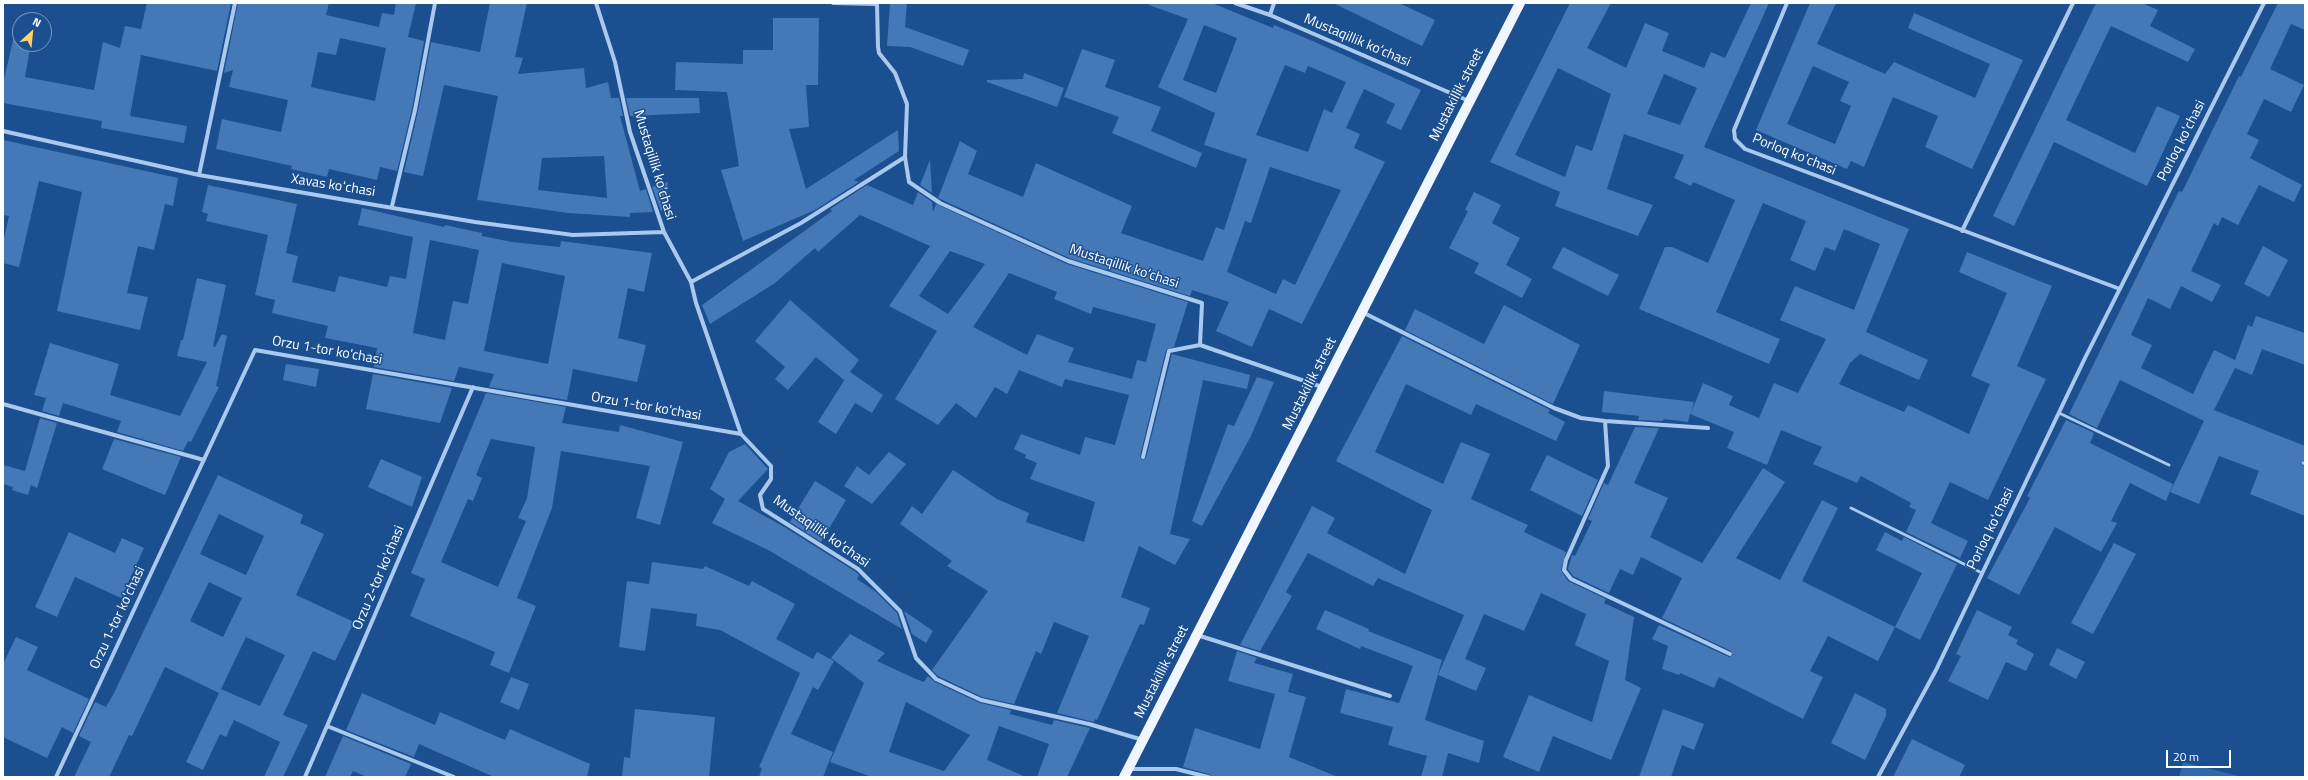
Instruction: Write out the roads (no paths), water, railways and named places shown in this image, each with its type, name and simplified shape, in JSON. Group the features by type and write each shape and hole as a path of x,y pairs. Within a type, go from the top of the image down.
{"main road":[{"name":"Mustakillik street","path":"1126,773 1520,3"}],"street":[{"path":"198,175 235,3"},
{"path":"392,206 415,110 435,3"},
{"name":"Mustaqillik ko‘chasi","path":"596,3 615,62 630,132 664,232 691,282 696,303 741,434 770,466 771,479 760,495 763,509 858,569 900,611 916,658 936,679 982,700 1089,724 1143,740"},
{"name":"Mustaqillik ko‘chasi","path":"833,3 877,4 878,47 895,73 907,104 905,157 909,182 940,203 1068,261 1202,304 1200,345"},
{"name":"Mustaqillik ko‘chasi","path":"1235,3 1270,15 1470,101"},
{"path":"1270,15 1274,3"},
{"name":"Porloq koʻchasi","path":"1787,3 1734,130 1735,139 1745,149 2120,289"},
{"path":"1962,231 2073,3"},
{"name":"Porloq koʻchasi","path":"1878,777 1936,670 2059,413 2264,3"},
{"name":"Xavas koʻchasi","path":"3,131 198,175 392,206 476,222 573,235 664,232"},
{"path":"691,282 801,223 905,157"},
{"path":"1362,312 1554,408 1581,418 1708,428"},
{"path":"1143,457 1169,351 1200,345 1324,388"},
{"name":"Orzu 1-tor ko'chasi","path":"56,777 255,350 741,434"},
{"name":"Orzu 2-tor ko'chasi","path":"305,777 473,387"},
{"path":"3,404 204,460"},
{"path":"1605,421 1608,466 1566,560 1564,570 1571,579 1730,654"},
{"path":"1197,635 1390,696"},
{"path":"326,726 454,777"},
{"path":"1126,773 1176,769 1208,777"}],"lane":[{"path":"2059,413 2169,465"},
{"path":"1851,508 1982,573"}]}
